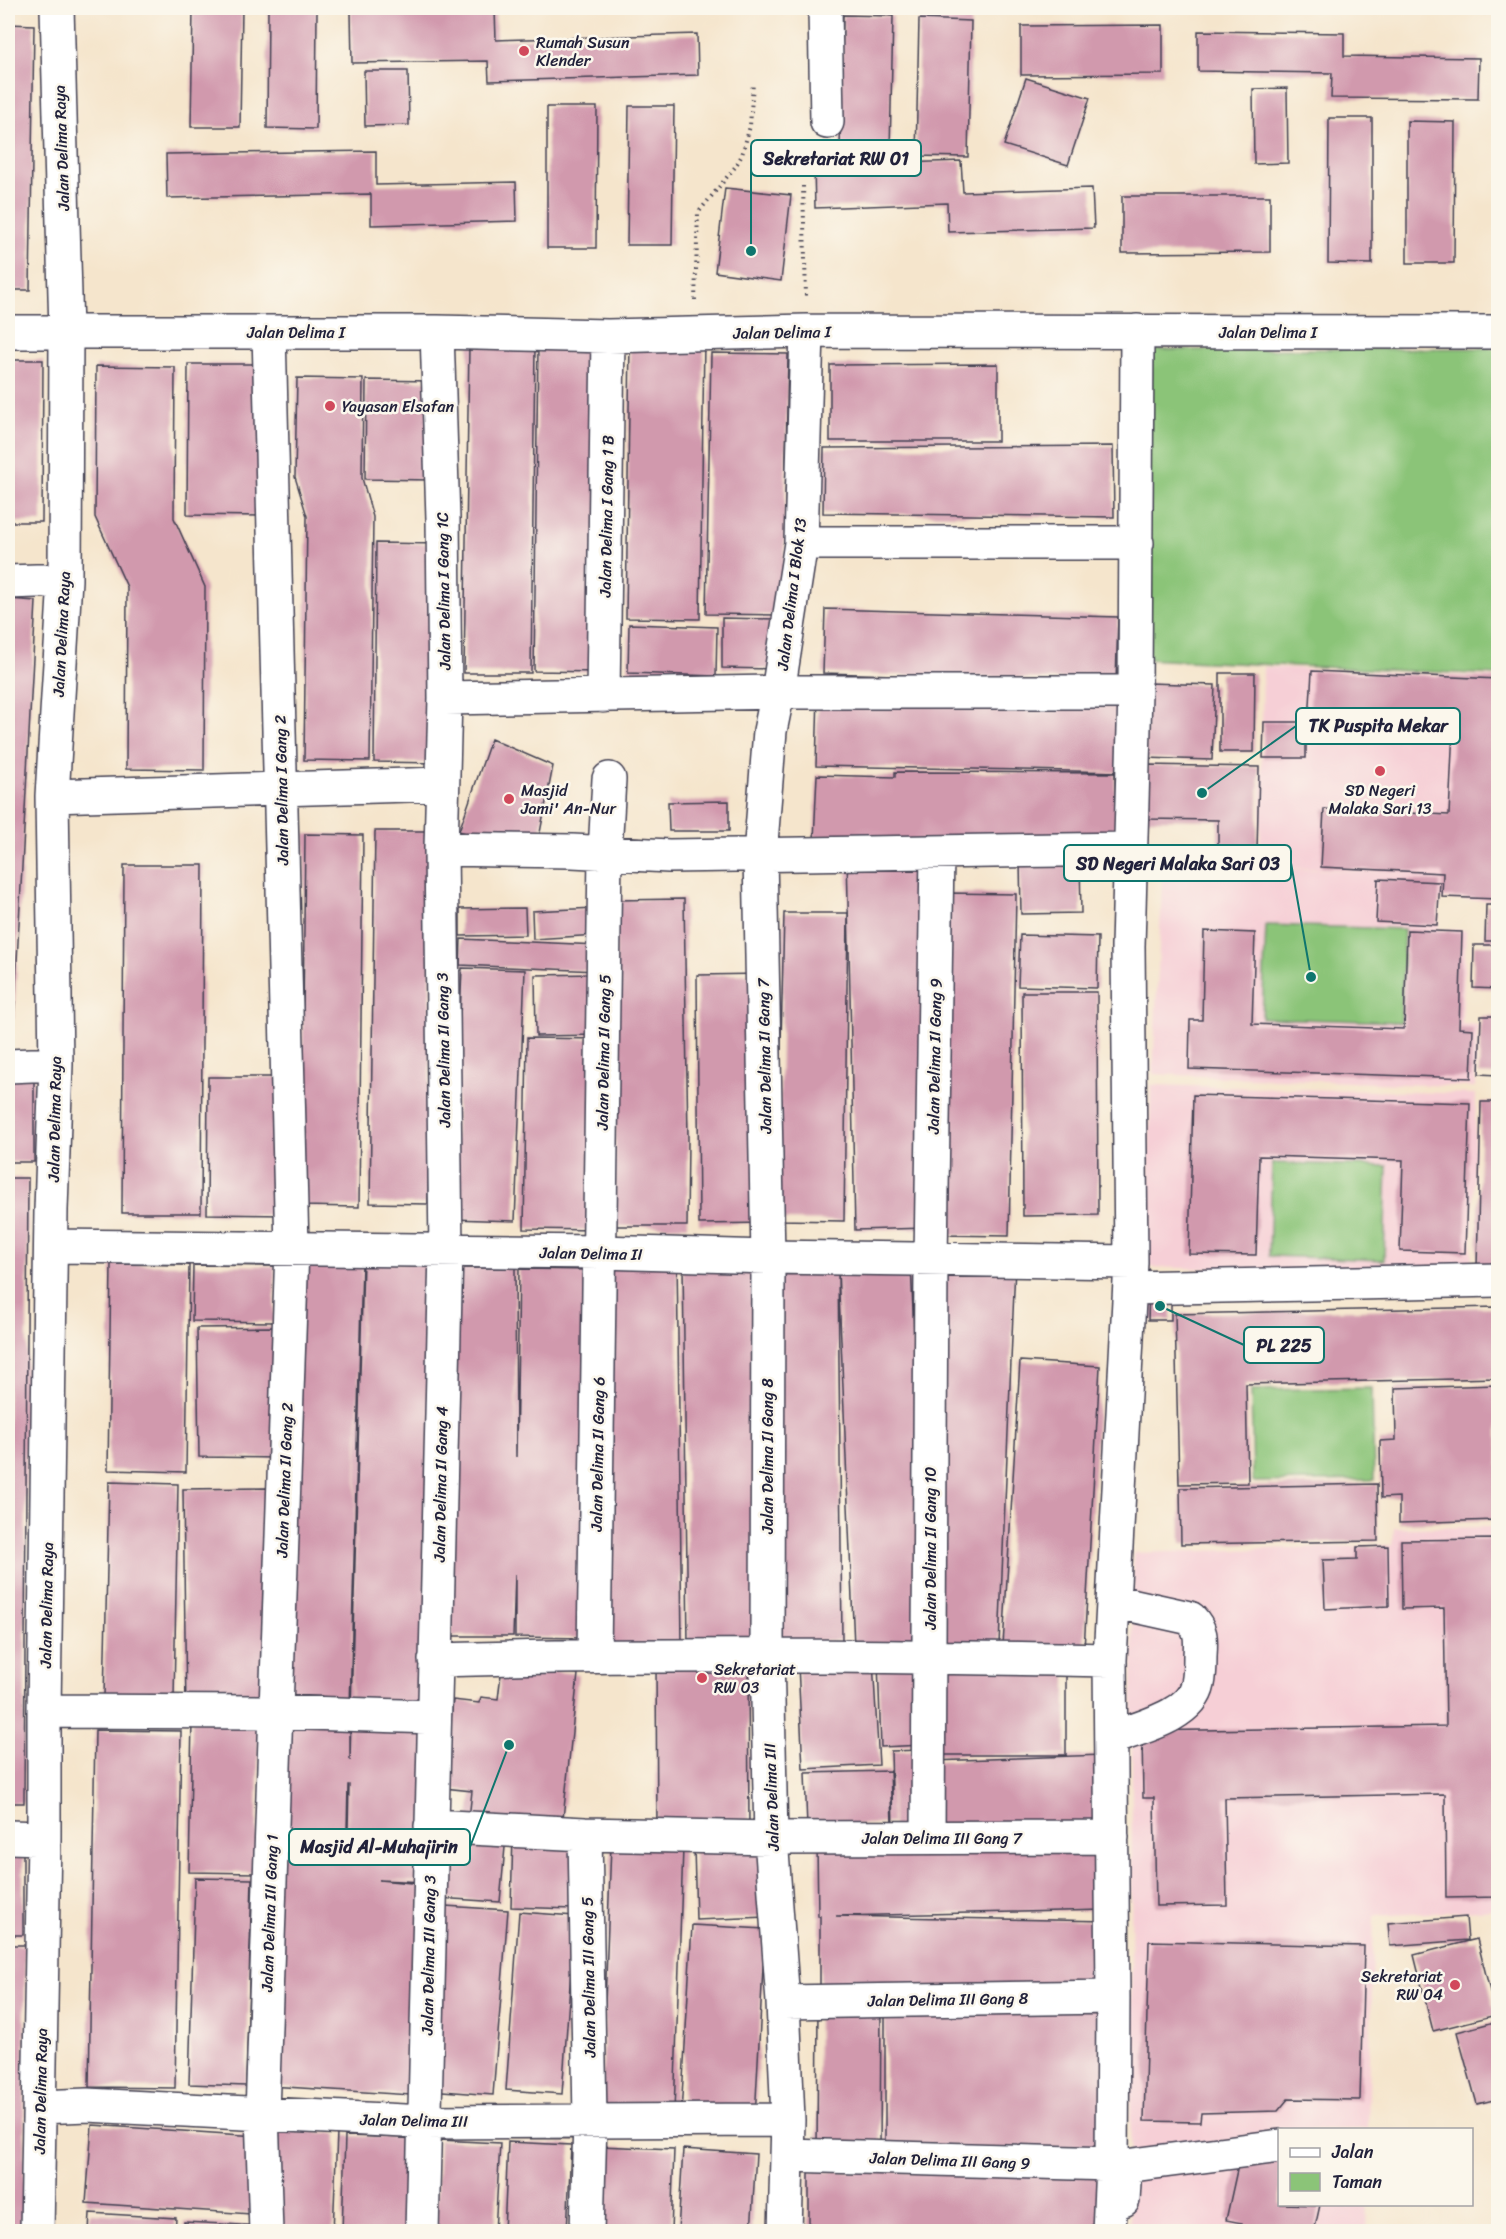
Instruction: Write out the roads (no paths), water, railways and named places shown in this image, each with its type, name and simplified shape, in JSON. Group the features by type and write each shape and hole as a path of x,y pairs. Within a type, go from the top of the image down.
{"street":[{"name":"Jalan Delima Raya","path":"37,2232 51,1246 56,1064 52,796 65,580 66,331 57,8"},
{"path":"825,8 827,122"},
{"name":"Jalan Delima I","path":"8,332 437,332 608,336 807,331 1498,332"},
{"name":"Jalan Delima I Blok 13","path":"760,855 770,731 801,543 807,331"},
{"name":"Jalan Delima I Gang 2","path":"269,332 292,1248"},
{"name":"Jalan Delima I Gang 1C","path":"437,332 443,519 445,698 441,849"},
{"path":"1109,2232 1112,2164 1113,1996 1110,1660 1130,1275 1128,946 1135,692 1137,332"},
{"name":"Jalan Delima I Gang 1 B","path":"603,696 608,336"},
{"path":"801,543 1137,543"},
{"path":"8,582 65,580"},
{"path":"445,698 778,692 1135,692"},
{"name":"Jalan Delima II Gang 5","path":"601,1252 605,852 609,778"},
{"path":"52,796 442,784"},
{"path":"441,849 605,852 669,856 1131,849"},
{"name":"Jalan Delima II Gang 3","path":"441,849 446,1251"},
{"name":"Jalan Delima II Gang 9","path":"930,1259 937,852"},
{"name":"Jalan Delima II Gang 7","path":"760,855 768,1257"},
{"path":"8,1066 56,1064"},
{"name":"Jalan Delima II","path":"51,1246 601,1252 930,1259 1130,1275 1498,1280"},
{"name":"Jalan Delima II Gang 2","path":"275,1712 292,1248"},
{"name":"Jalan Delima II Gang 4","path":"434,1717 446,1251"},
{"name":"Jalan Delima II Gang 6","path":"594,1655 601,1252"},
{"name":"Jalan Delima II Gang 8","path":"767,1654 768,1257"},
{"name":"Jalan Delima II Gang 10","path":"928,1838 930,1259"},
{"path":"1112,1738 1177,1712 1190,1701 1198,1685 1202,1636 1199,1626 1190,1618 1113,1601"},
{"path":"435,1660 594,1655 767,1654 1110,1660"},
{"name":"Jalan Delima III","path":"767,1654 771,1838 783,2002 788,2120 785,2232"},
{"path":"44,1711 275,1712 434,1717"},
{"name":"Jalan Delima III Gang 1","path":"266,2232 262,2113 275,1712"},
{"name":"Jalan Delima III Gang 3","path":"422,2232 434,1717"},
{"name":"Jalan Delima III Gang 7","path":"431,1826 585,1834 771,1838 1112,1838"},
{"name":"Jalan Delima III Gang 5","path":"585,1834 590,2120 587,2232"},
{"path":"8,1837 44,1838"},
{"name":"Jalan Delima III Gang 8","path":"783,2002 1113,1996"},
{"name":"Jalan Delima III","path":"40,2107 82,2105 424,2122 788,2120"},
{"path":"1123,2232 1125,2166 1278,2146"},
{"name":"Jalan Delima III Gang 9","path":"787,2155 1112,2164"}],"place":[{"name":"Rumah Susun Klender","path":"524,51"},
{"name":"Sekretariat RW 01","path":"751,251"},
{"name":"Yayasan Elsafan","path":"330,406"},
{"name":"SD Negeri Malaka Sari 13","path":"1380,771"},
{"name":"TK Puspita Mekar","path":"1202,793"},
{"name":"Masjid Jami' An-Nur","path":"509,799"},
{"name":"SD Negeri Malaka Sari 03","path":"1311,977"},
{"name":"PL 225","path":"1160,1306"},
{"name":"Sekretariat RW 03","path":"702,1678"},
{"name":"Masjid Al-Muhajirin","path":"509,1745"},
{"name":"Sekretariat RW 04","path":"1455,1985"}]}
